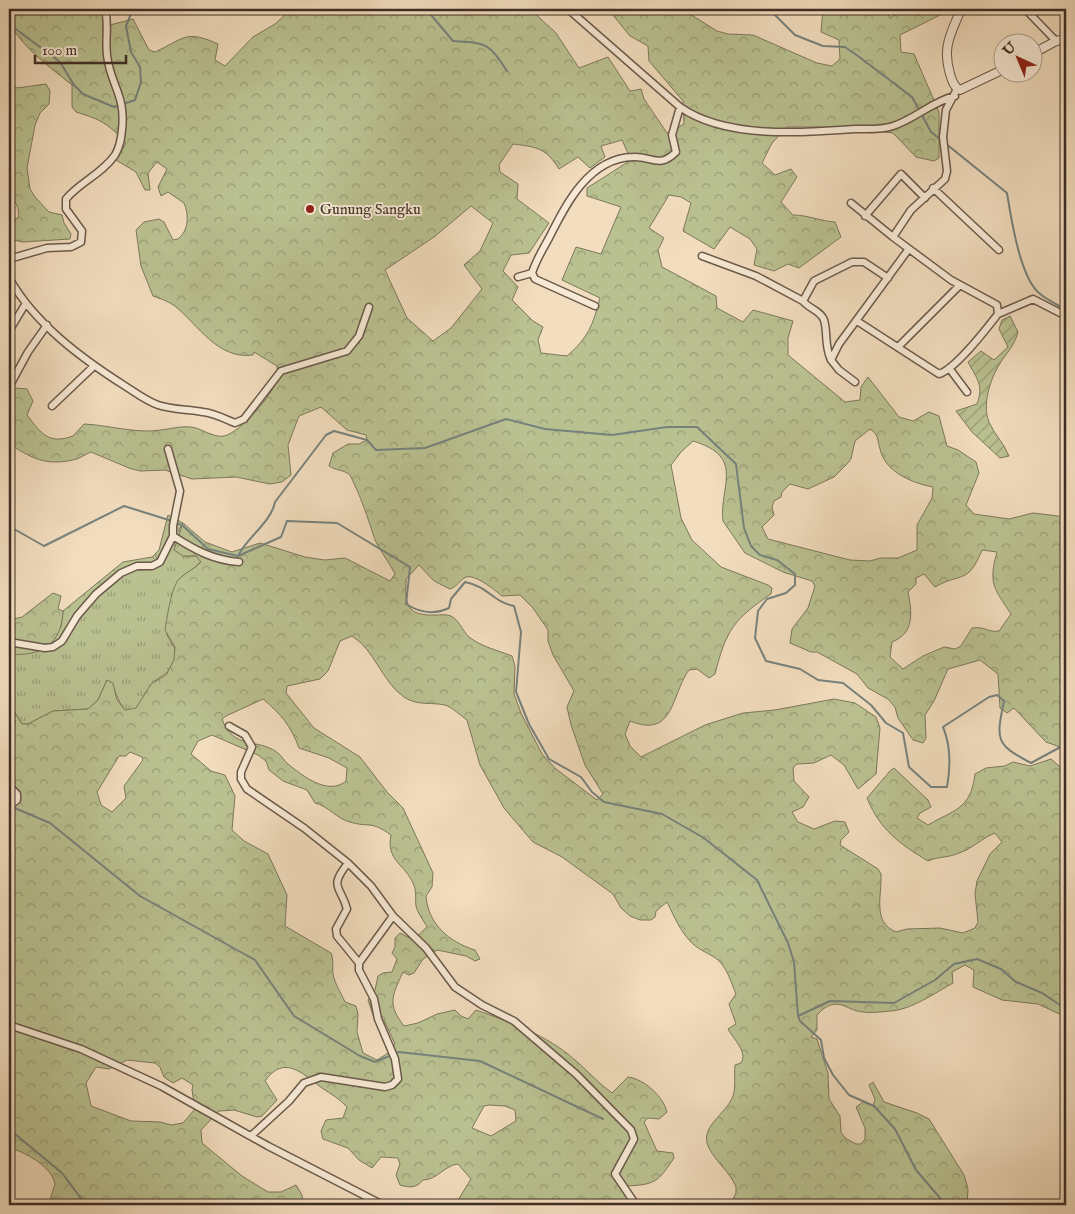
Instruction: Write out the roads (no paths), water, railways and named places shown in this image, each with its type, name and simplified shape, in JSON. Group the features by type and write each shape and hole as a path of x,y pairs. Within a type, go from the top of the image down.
{"street":[{"path":"9,259 47,248 71,247 81,242 82,231 66,209 66,199 76,188 103,169 115,155 120,143 124,112 122,99 106,54 108,31 105,9"},
{"path":"568,9 680,107 692,116 714,123 786,132 892,127 929,109 956,92 992,75"},
{"path":"893,237 911,210 933,188 946,179 947,171 943,137 946,110 956,92 948,65 946,48 961,9"},
{"path":"1029,13 1056,41"},
{"path":"1042,49 1056,41 1066,39"},
{"path":"518,277 532,272 569,199 588,178 605,165 619,159 634,156 658,162 668,159 676,152 672,135 680,107"},
{"path":"866,216 901,174 925,198"},
{"path":"933,188 999,250"},
{"path":"851,203 908,250 959,286 997,305 998,314"},
{"path":"831,360 856,321 908,250"},
{"path":"702,256 756,276 803,301 823,318 826,349 831,360 839,370 855,382"},
{"path":"803,301 814,281 852,262 864,262 888,278"},
{"path":"532,272 535,279 595,306"},
{"path":"9,278 26,303 47,325 74,351 94,366 156,404 178,410 204,412 239,423 281,371 347,351 359,336 369,307"},
{"path":"898,347 959,286"},
{"path":"856,321 934,372 945,372 998,314 1033,299 1066,316"},
{"path":"9,332 26,303"},
{"path":"9,387 28,352 47,325"},
{"path":"52,406 94,366"},
{"path":"949,368 967,392"},
{"path":"9,642 45,648 58,644 66,636 77,616 96,594 128,569 160,562 174,536 173,526 180,491 168,449"},
{"path":"174,536 207,556 239,562"},
{"path":"9,716 11,722 9,739"},
{"path":"229,726 245,735 252,747 241,772 241,779 247,789 304,828 348,864 371,886 393,916 426,948 454,987 482,1005 514,1021 576,1074 631,1130 634,1139 615,1174 636,1205"},
{"path":"9,786 17,794 17,800 11,805"},
{"path":"348,864 340,873 337,886 347,909 336,929 337,936 359,963"},
{"path":"251,1136 277,1113 304,1083 321,1077 385,1087 392,1085 398,1079 395,1059 378,1020 374,999 359,970 359,963 393,916"},
{"path":"9,1025 81,1049 104,1060 204,1109 251,1136 383,1205"}],"waterway":[{"path":"9,24 60,62 74,85 83,94 114,107 135,100 141,82 140,67 131,52 126,26 133,9"},
{"path":"426,9 453,41 473,42 486,46 491,49 507,71"},
{"path":"769,9 795,35 823,46 845,47 912,97 920,111"},
{"path":"922,115 931,132 941,140"},
{"path":"945,143 1007,193 1017,246 1032,285 1039,293 1066,310"},
{"path":"239,554 269,516 275,502 326,435 334,431 367,440 376,450 425,448 506,419 545,429 612,435 667,427 697,427 736,464 744,528 751,546 760,555 777,560 795,574 795,585 786,593 767,599 758,611 755,638 766,661 800,669 818,680 843,683 871,705 886,723 903,733 909,767 931,787 947,787 949,756 948,741 943,727 989,697 997,695 1004,701 1000,733 1001,740 1010,751 1031,763 1066,744"},
{"path":"9,532 14,529 44,546 124,506 172,521"},
{"path":"176,523 182,525 208,549 238,556 281,537 287,521 337,523 410,567 406,604 411,607 427,612 438,612 449,608 451,599 465,582 480,587 501,601 514,606 521,632 516,692 529,724 549,759 581,777 592,792 604,802 662,814 704,838 757,880 788,943 794,962 798,1016 830,1001 894,1003 935,980 954,964 977,959 1001,969 1016,982 1042,993 1066,1009"},
{"path":"10,806 50,823 140,896 255,960 294,1016 360,1056 375,1062 399,1052 480,1061 603,1119"},
{"path":"798,1016 800,1021 821,1040 824,1058 833,1075 849,1095 874,1106 895,1129 916,1170 946,1205"},
{"path":"9,1129 62,1173 86,1205"}],"place":[{"name":"Gunung Sangku","path":"310,209"}]}
